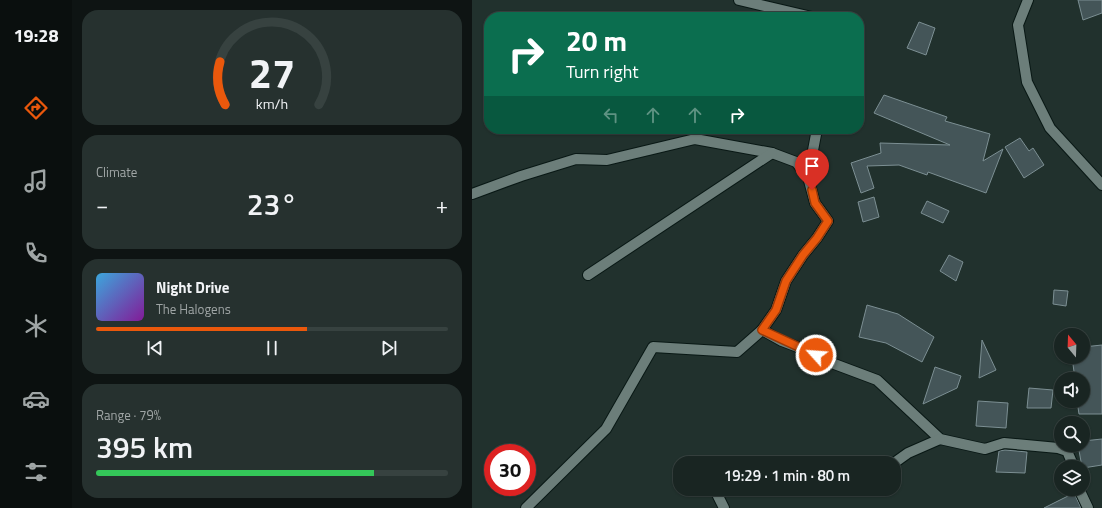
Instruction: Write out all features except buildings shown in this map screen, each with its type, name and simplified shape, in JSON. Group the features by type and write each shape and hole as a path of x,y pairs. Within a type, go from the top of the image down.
{"street":[{"path":"739,0 791,12"},
{"path":"1028,0 1018,26 1027,82 1050,128 1102,185"},
{"path":"808,177 816,134"},
{"path":"472,194 521,176 576,159 607,160 695,139 772,152 796,162 808,177 815,203 828,221 786,281 776,310 762,330 737,352 653,347 606,430 526,508"},
{"path":"588,275 772,152"},
{"path":"762,330 829,362 877,380 940,439 985,449 1004,443 1058,448 1067,451 1071,460"},
{"path":"901,458 908,453 940,439"},
{"path":"718,496 724,508"},
{"path":"1082,496 1088,508"}],"route":[{"path":"812,190 815,203 828,221 786,281 776,310 762,330 816,355"}]}
